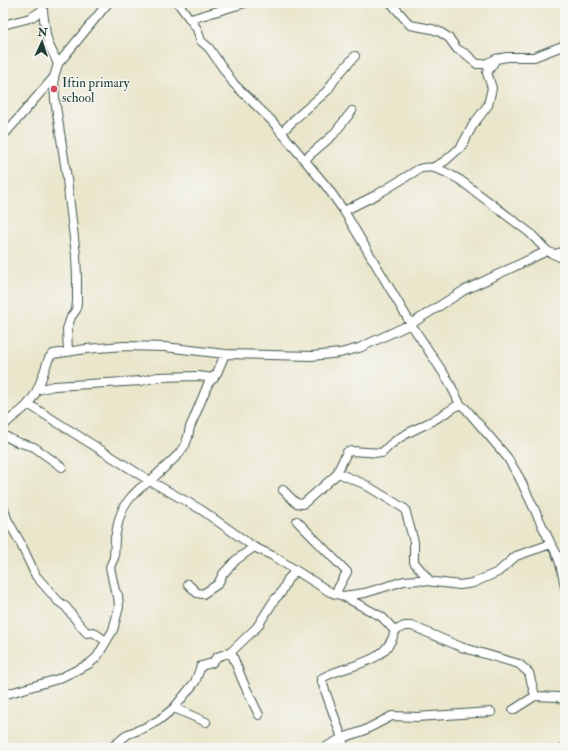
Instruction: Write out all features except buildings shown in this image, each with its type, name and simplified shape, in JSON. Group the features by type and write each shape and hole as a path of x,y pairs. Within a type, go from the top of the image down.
{"street":[{"path":"68,352 67,329 71,317 76,310 77,302 76,254 66,171 55,100 54,77 58,64 108,3"},
{"path":"178,3 196,28 201,41 209,48 234,84 272,121 327,187 344,211 411,324 448,380 460,404 507,457 519,477 560,561 565,587"},
{"path":"190,19 245,3"},
{"path":"391,3 410,25 440,32 449,38 457,48 477,64 485,64 496,59 507,57 534,57 565,45"},
{"path":"42,6 46,35 58,64"},
{"path":"3,25 30,18 42,6"},
{"path":"281,133 327,91 337,76 355,56"},
{"path":"434,167 446,161 462,147 473,125 488,105 492,88 487,73 496,59"},
{"path":"3,136 54,77"},
{"path":"304,160 333,135 352,111"},
{"path":"344,211 378,194 419,169 434,167 450,174 469,187 530,233 551,253 565,261"},
{"path":"4,422 28,404 37,390 53,354 124,346 165,347 225,354 312,356 340,353 359,348 411,324 463,291 551,253 565,251"},
{"path":"3,695 58,679 82,668 97,657 113,630 119,607 118,595 115,591 110,567 114,558 118,519 124,506 132,496 140,488 150,482 178,455 185,445 190,427 208,384 214,378 225,354"},
{"path":"37,390 54,386 141,381 158,377 198,376 214,378"},
{"path":"28,404 150,482 206,512 254,546 324,588 382,617 395,631"},
{"path":"283,490 296,503 303,504 338,473 347,452 382,453 397,439 429,423 460,404"},
{"path":"3,435 17,442 34,447 62,467"},
{"path":"338,473 364,484 405,509 414,542 414,562 430,580"},
{"path":"3,505 7,519 36,576 58,601 66,607 88,633 92,632 106,641"},
{"path":"298,521 347,572 339,595"},
{"path":"339,595 366,593 404,581 430,580 460,585 473,583 498,572 516,556 551,544"},
{"path":"188,584 197,593 203,594 218,584 223,574 236,560 254,546"},
{"path":"112,748 128,734 159,720 174,708 195,682 201,666 212,663 217,657 231,652 257,627 275,598 281,593 288,580 296,571"},
{"path":"344,748 322,678 374,659 392,642 395,631 404,626 412,626 461,647 520,664 529,673 536,696"},
{"path":"231,652 259,715"},
{"path":"513,710 536,696 558,697 565,701"},
{"path":"174,708 206,722"},
{"path":"324,748 342,738 363,731 392,716 417,717 490,712"}],"place":[{"name":"Iftin primary school","path":"54,89"}]}
